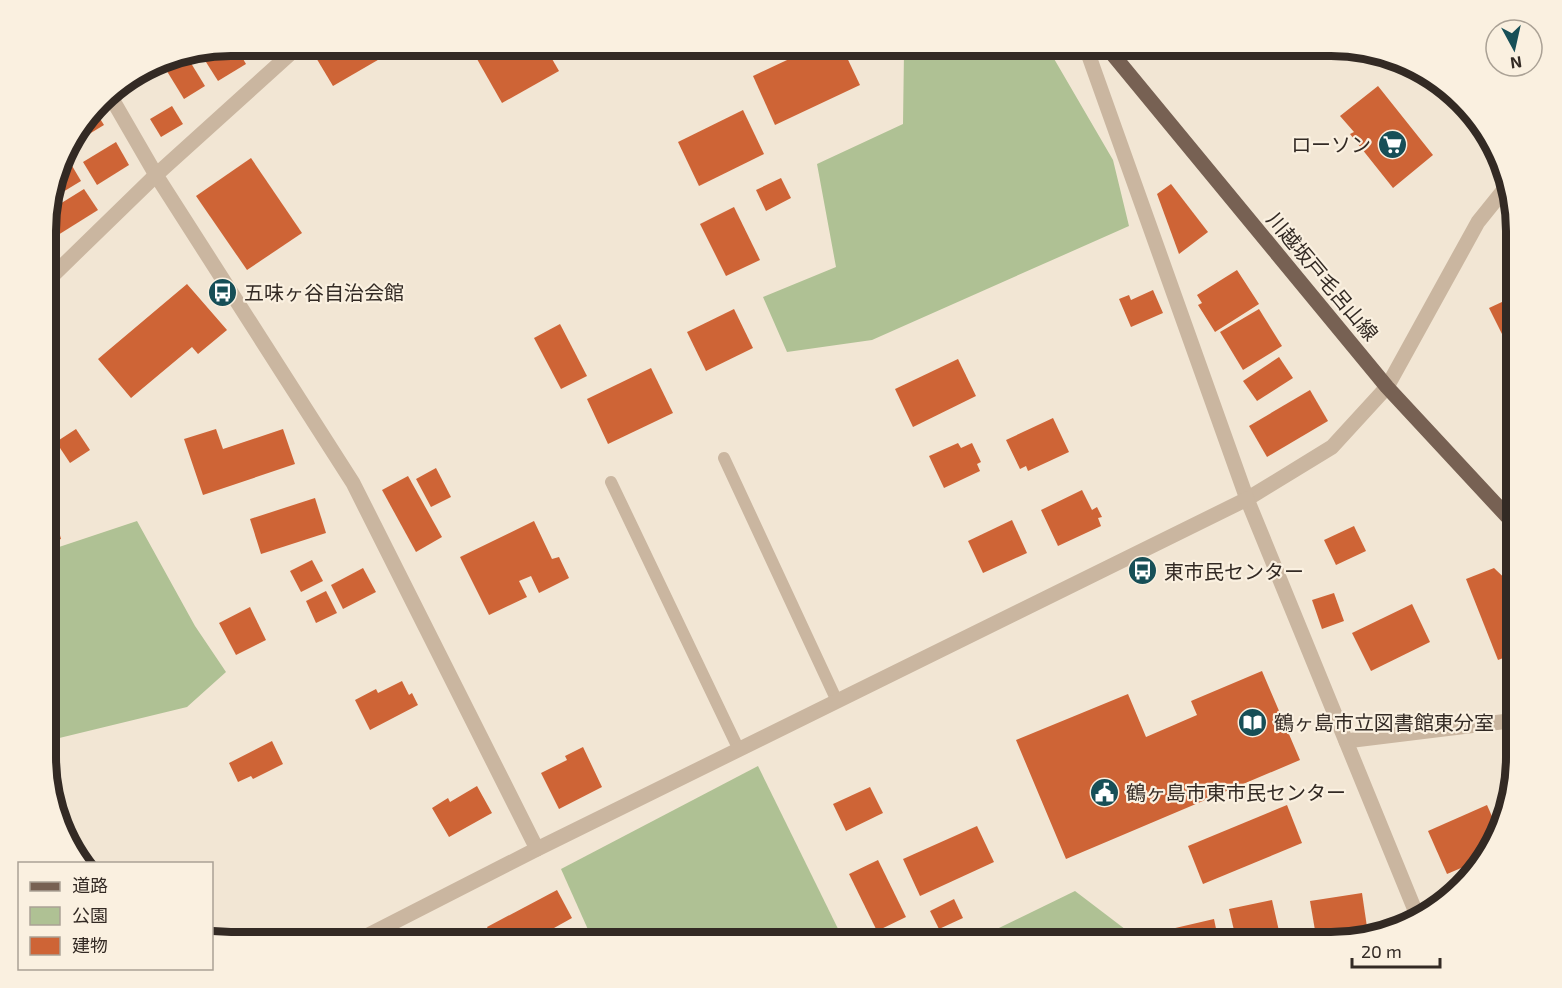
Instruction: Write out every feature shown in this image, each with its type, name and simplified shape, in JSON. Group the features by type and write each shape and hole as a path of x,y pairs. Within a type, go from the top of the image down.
{"main road":[{"name":"川越坂戸毛呂山線","path":"1114,56 1387,387 1506,515"}],"street":[{"path":"56,269 288,56"},
{"path":"1089,56 1248,499 1415,911"},
{"path":"113,101 156,175 353,483 537,849"},
{"path":"375,932 537,849 1248,499 1332,447 1387,387 1478,222 1502,192"},
{"path":"1346,741 1506,721"}],"lane":[{"path":"724,458 837,701"},
{"path":"611,482 738,750"}],"green space":[{"path":"904,56 1052,56 1113,160 1129,226 872,340 787,352 763,297 836,267 817,164 903,124"},
{"path":"137,521 195,626 226,672 187,707 56,739 56,548"},
{"path":"758,766 840,932 589,932 561,869"},
{"path":"1075,891 1129,932 991,932"}],"building":[{"path":"241,56 246,64 218,81 203,58"},
{"path":"315,56 382,56 383,57 333,86"},
{"path":"475,56 550,56 559,71 502,103"},
{"path":"796,56 846,56 860,85 775,125 753,76"},
{"path":"189,60 205,86 184,99 165,69"},
{"name":"ローソン","path":"1378,86 1433,155 1393,188 1350,134 1354,132 1340,116"},
{"path":"172,106 183,124 161,137 150,119"},
{"path":"743,110 764,154 699,186 678,142"},
{"path":"98,116 104,125 82,139"},
{"path":"116,142 129,165 97,185 83,162"},
{"path":"251,158 302,233 247,270 196,196"},
{"path":"70,162 81,181 60,194"},
{"path":"781,178 791,198 766,211 756,190"},
{"path":"1171,184 1208,232 1179,254 1157,194"},
{"path":"84,189 98,210 58,235 56,232 57,206"},
{"path":"734,207 760,260 726,276 700,224"},
{"path":"1237,270 1259,304 1215,332 1198,305 1202,303 1197,295"},
{"path":"187,284 227,330 198,354 192,347 131,398 98,359"},
{"path":"1153,290 1163,313 1131,327 1119,299 1129,295 1131,300"},
{"path":"1506,300 1506,342 1489,308"},
{"path":"734,309 753,348 706,371 687,332"},
{"path":"1259,309 1282,346 1243,370 1220,332"},
{"path":"560,324 587,376 561,389 534,338"},
{"path":"1279,357 1293,378 1257,401 1243,381"},
{"path":"958,359 976,396 913,427 895,389"},
{"path":"651,368 673,413 608,444 587,399"},
{"path":"1310,390 1328,421 1267,457 1249,426"},
{"path":"1053,418 1069,452 1028,471 1026,466 1020,469 1006,440"},
{"path":"76,429 90,450 70,463 56,442"},
{"path":"216,429 223,449 283,429 295,464 203,495 184,439"},
{"path":"958,443 961,448 972,443 981,462 977,464 980,471 944,488 929,456"},
{"path":"436,468 451,497 431,507 416,479"},
{"path":"408,476 442,537 416,552 382,490"},
{"path":"1082,490 1092,510 1097,507 1102,517 1098,518 1101,526 1058,546 1041,510"},
{"path":"315,498 326,533 261,554 250,519"},
{"path":"56,520 61,539 56,540"},
{"path":"1012,520 1027,553 983,573 968,541"},
{"path":"534,521 552,559 559,557 569,578 539,593 531,576 519,581 527,597 489,615 460,557"},
{"path":"1354,526 1366,551 1336,565 1324,540"},
{"path":"312,560 323,581 301,592 290,571"},
{"path":"363,568 376,592 343,609 331,585"},
{"path":"1494,568 1506,579 1506,657 1498,660 1466,579"},
{"path":"326,591 337,613 316,623 306,601"},
{"path":"1334,593 1344,621 1322,629 1312,600"},
{"path":"1412,604 1430,642 1371,671 1352,633"},
{"path":"250,607 266,640 236,655 219,623"},
{"path":"1262,671 1300,760 1066,859 1016,740 1128,694 1146,737 1197,715 1191,701"},
{"path":"402,681 409,695 412,693 418,705 370,730 355,700 376,689 378,693"},
{"path":"272,741 283,764 253,779 251,776 238,782 229,763"},
{"path":"583,747 602,787 559,809 541,773 567,760 565,756"},
{"path":"477,786 492,813 449,837 432,808 448,798 450,802"},
{"path":"870,787 883,813 846,831 833,804"},
{"path":"1287,805 1302,843 1203,884 1188,846"},
{"path":"1487,805 1494,821 1477,855 1470,864 1447,874 1428,831"},
{"path":"977,826 994,862 920,896 903,859"},
{"path":"878,860 906,917 877,931 849,874"},
{"path":"557,890 572,918 547,932 490,932 487,927"},
{"path":"1362,893 1367,929 1343,932 1315,932 1310,901"},
{"path":"954,899 963,918 939,929 930,911"},
{"path":"1272,900 1279,932 1234,932 1229,909"},
{"path":"1214,919 1217,932 1172,932 1171,929"}],"place":[{"name":"ローソン","path":"1392,144"},
{"name":"五味ヶ谷自治会館","path":"223,292"},
{"name":"東市民センター","path":"1143,571"},
{"name":"鶴ヶ島市立図書館東分室","path":"1253,722"},
{"name":"鶴ヶ島市東市民センター","path":"1105,792"}]}
